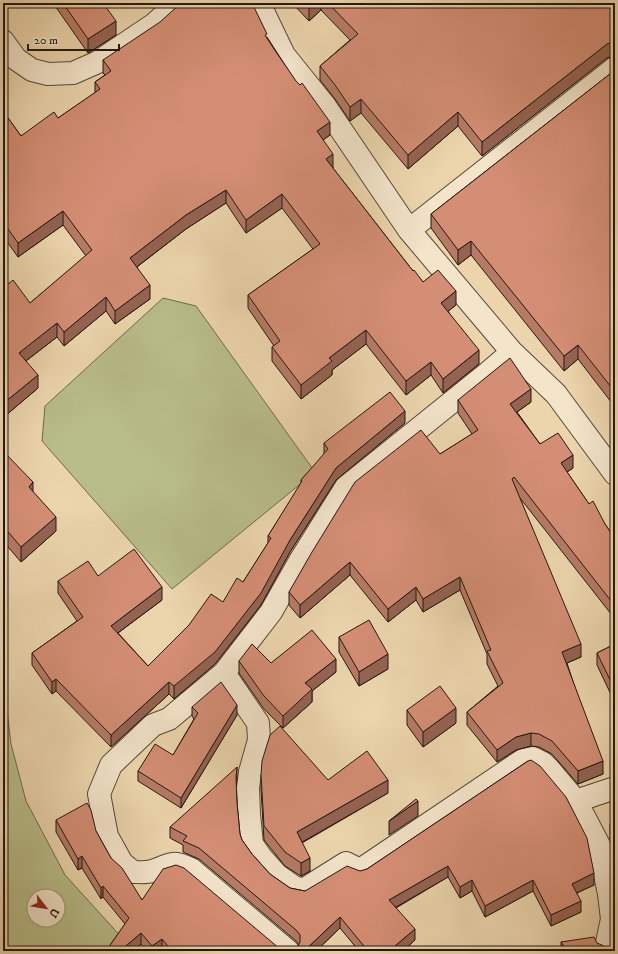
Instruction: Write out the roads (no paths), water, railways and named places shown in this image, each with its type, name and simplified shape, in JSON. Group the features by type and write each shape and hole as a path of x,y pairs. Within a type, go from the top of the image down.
{"street":[{"path":"3,41 16,59 32,70 48,74 73,73 98,62 153,25 178,3"},
{"path":"259,3 284,55 325,106 409,230 512,352 556,394 615,474"},
{"path":"409,230 615,68"},
{"path":"288,951 191,869 181,864 171,863 151,871 133,872 122,863 107,836 99,794 111,765 153,725 169,719 224,673 271,612 301,559 346,487 512,352"},
{"path":"224,673 258,723 259,740 250,772 248,788 252,844 277,875 298,889 303,890 346,864 360,870 523,760 533,758 543,763 576,801 599,845 609,894 612,919 606,947"},
{"path":"576,801 615,788"}]}
